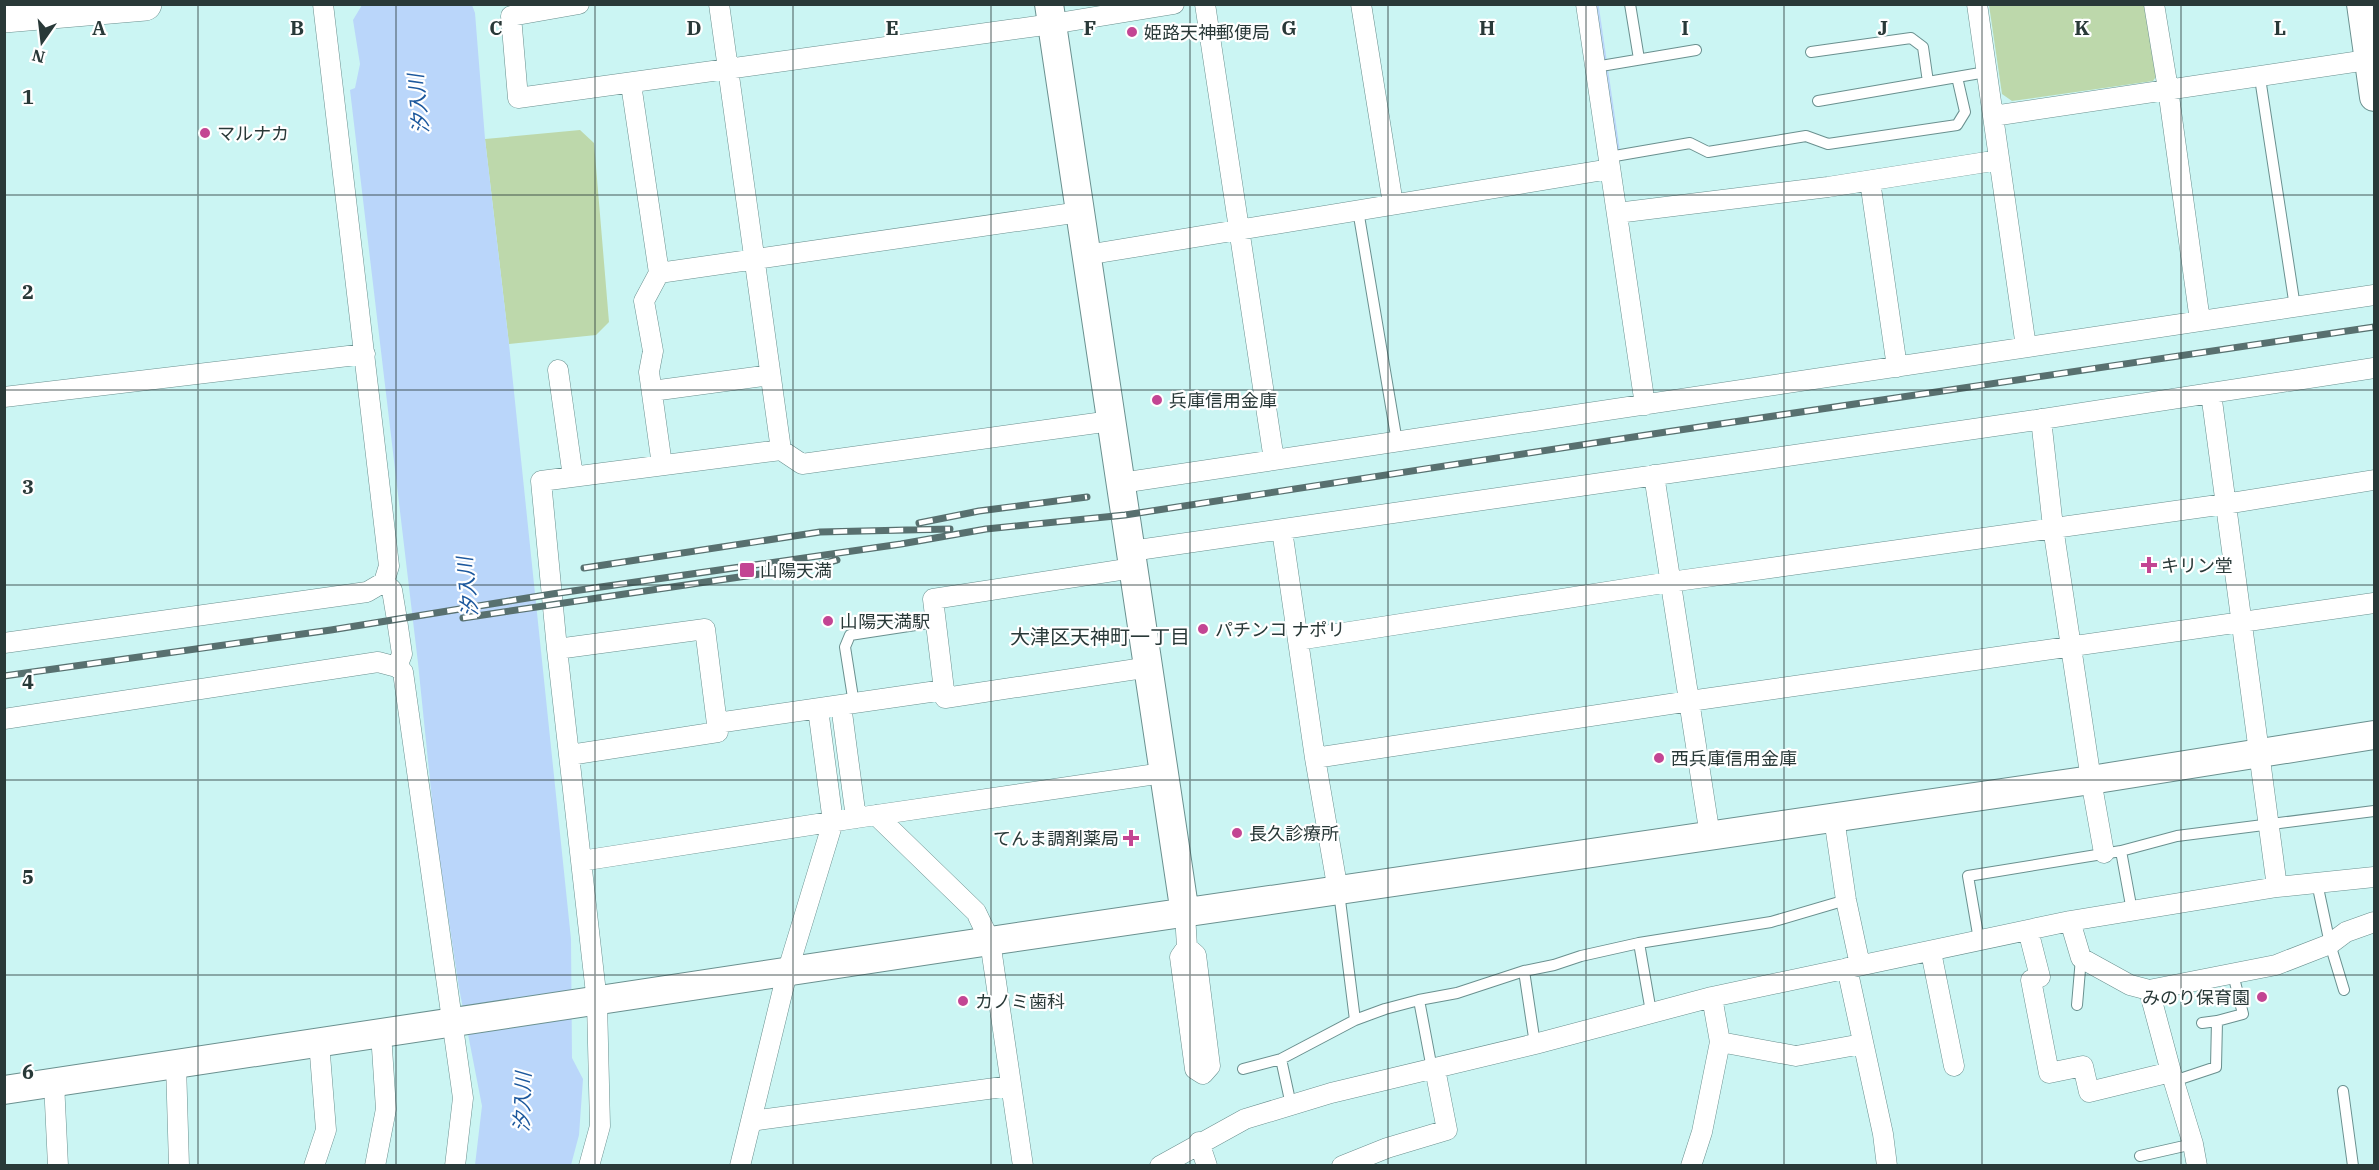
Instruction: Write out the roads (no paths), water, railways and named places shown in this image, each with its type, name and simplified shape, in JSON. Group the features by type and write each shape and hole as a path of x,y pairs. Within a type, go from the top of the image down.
{"highway":[{"path":"4,16 145,4"}],"street":[{"path":"579,4 511,16 518,98 728,70 1051,14 1174,4"},
{"path":"719,4 781,450"},
{"path":"1205,4 1274,460"},
{"path":"1361,4 1393,204"},
{"path":"1586,4 1645,405"},
{"path":"1977,4 2026,347"},
{"path":"2154,4 2200,321"},
{"path":"2361,4 2372,60 2374,97"},
{"path":"4,643 367,592 384,582 389,566 329,6"},
{"path":"1051,14 1185,914 1187,947 1180,957 1195,1069 1203,1074 1210,1066 1196,955 1187,947"},
{"path":"1993,116 2372,60"},
{"path":"631,84 659,273 644,301 653,351 649,372 662,465"},
{"path":"1617,213 1870,181 1999,160"},
{"path":"1086,255 1393,204 1609,163"},
{"path":"1870,181 1897,367"},
{"path":"659,273 1080,212"},
{"path":"1121,483 2374,295"},
{"path":"4,397 365,354"},
{"path":"1150,667 945,698 933,598 1282,530 2374,368"},
{"path":"558,370 573,477"},
{"path":"652,391 770,375"},
{"path":"2211,393 2277,887"},
{"path":"2041,419 2054,527 2091,780 2112,852"},
{"path":"589,1166 600,1126 597,1002 556,649 541,482 781,450 802,464 1111,421"},
{"path":"1654,475 1710,836"},
{"path":"1298,640 1670,582 2225,504 2374,480"},
{"path":"1282,530 1315,758 1338,891"},
{"path":"384,582 392,590 397,620 402,654 397,667"},
{"path":"1315,758 1690,701 2374,603"},
{"path":"556,649 705,629 718,732 570,755"},
{"path":"4,718 378,662 397,667 403,672 464,1098 455,1166"},
{"path":"717,723 944,690"},
{"path":"848,704 856,818"},
{"path":"740,1166 787,973 833,822 818,709"},
{"path":"4,1090 990,941 2091,780 2374,735"},
{"path":"581,861 1163,773"},
{"path":"876,815 976,912 990,941 1023,1166"},
{"path":"1834,818 1846,900 1862,1044 1883,1134 1887,1166"},
{"path":"1160,1166 1199,1142 1245,1119 1330,1093 1535,1044 1712,997 2070,921 2277,887 2374,877"},
{"path":"2070,921 2081,958 2130,985 2149,990 2276,965 2330,944 2346,932 2374,922"},
{"path":"2028,930 2040,977 2031,980 2049,1073 2083,1066 2089,1092 2172,1077"},
{"path":"1931,952 1954,1066"},
{"path":"2149,990 2193,1144 2197,1166"},
{"path":"1691,1166 1702,1132 1720,1042 1712,997"},
{"path":"375,1166 386,1109 381,1033"},
{"path":"314,1166 326,1130 319,1042"},
{"path":"1720,1042 1796,1056 1862,1044"},
{"path":"176,1064 179,1166"},
{"path":"1342,1166 1387,1148 1447,1130 1433,1069"},
{"path":"54,1082 58,1166"},
{"path":"751,1121 1010,1086"},
{"path":"1199,1142 1207,1166"}],"lane":[{"path":"1630,4 1639,59"},
{"path":"1811,51 1911,38 1923,47 1928,82"},
{"path":"1595,67 1696,50"},
{"path":"1818,101 1986,72"},
{"path":"1609,163 1690,143 1708,152 1806,136 1828,144 1957,125 1965,112 1957,77"},
{"path":"2260,78 2295,307"},
{"path":"1358,210 1397,442"},
{"path":"848,704 844,647 850,635 935,622"},
{"path":"1979,940 1968,876 2112,852 2177,836 2374,811"},
{"path":"2112,852 2132,911"},
{"path":"2317,883 2330,944 2344,990"},
{"path":"1338,891 1355,1020"},
{"path":"1243,1069 1281,1059 1355,1020 1419,1000 1457,993 1524,971 1639,943 1771,922 1846,900"},
{"path":"1639,943 1651,1012"},
{"path":"2076,1005 2081,958"},
{"path":"1524,971 1535,1044"},
{"path":"2202,1023 2217,1022 2243,1014 2234,974"},
{"path":"1419,1000 1433,1069"},
{"path":"2172,1077 2216,1067 2217,1022"},
{"path":"1281,1059 1291,1105"},
{"path":"2343,1091 2353,1166"},
{"path":"2140,1156 2193,1144"}],"water":[{"name":"汐入川","path":"362,5 472,5 475,13 485,139 509,344 571,939 572,1058 583,1079 579,1135 571,1165 475,1165 482,1106 459,988 435,829 418,663 350,90 355,88 360,64 353,20"}],"waterway":[{"path":"1596,4 1618,155"}],"railway":[{"path":"4,676 331,630 552,594 901,544 986,529 1125,515 2374,327"},
{"path":"919,523 979,511 1087,497"},
{"path":"584,568 820,532 950,529"},
{"path":"463,618 814,566 837,560"}],"place":[{"name":"姫路天神郵便局","path":"1132,32"},
{"name":"マルナカ","path":"205,133"},
{"name":"兵庫信用金庫","path":"1157,400"},
{"name":"キリン堂","path":"2149,565"},
{"name":"山陽天満","path":"747,570"},
{"name":"山陽天満駅","path":"828,621"},
{"name":"パチンコ ナポリ","path":"1203,629"},
{"name":"西兵庫信用金庫","path":"1659,758"},
{"name":"長久診療所","path":"1237,833"},
{"name":"てんま調剤薬局","path":"1131,838"},
{"name":"みのり保育園","path":"2262,997"},
{"name":"カノミ歯科","path":"963,1001"}],"district":[{"name":"大津区天神町一丁目","path":"1100,636"}]}
